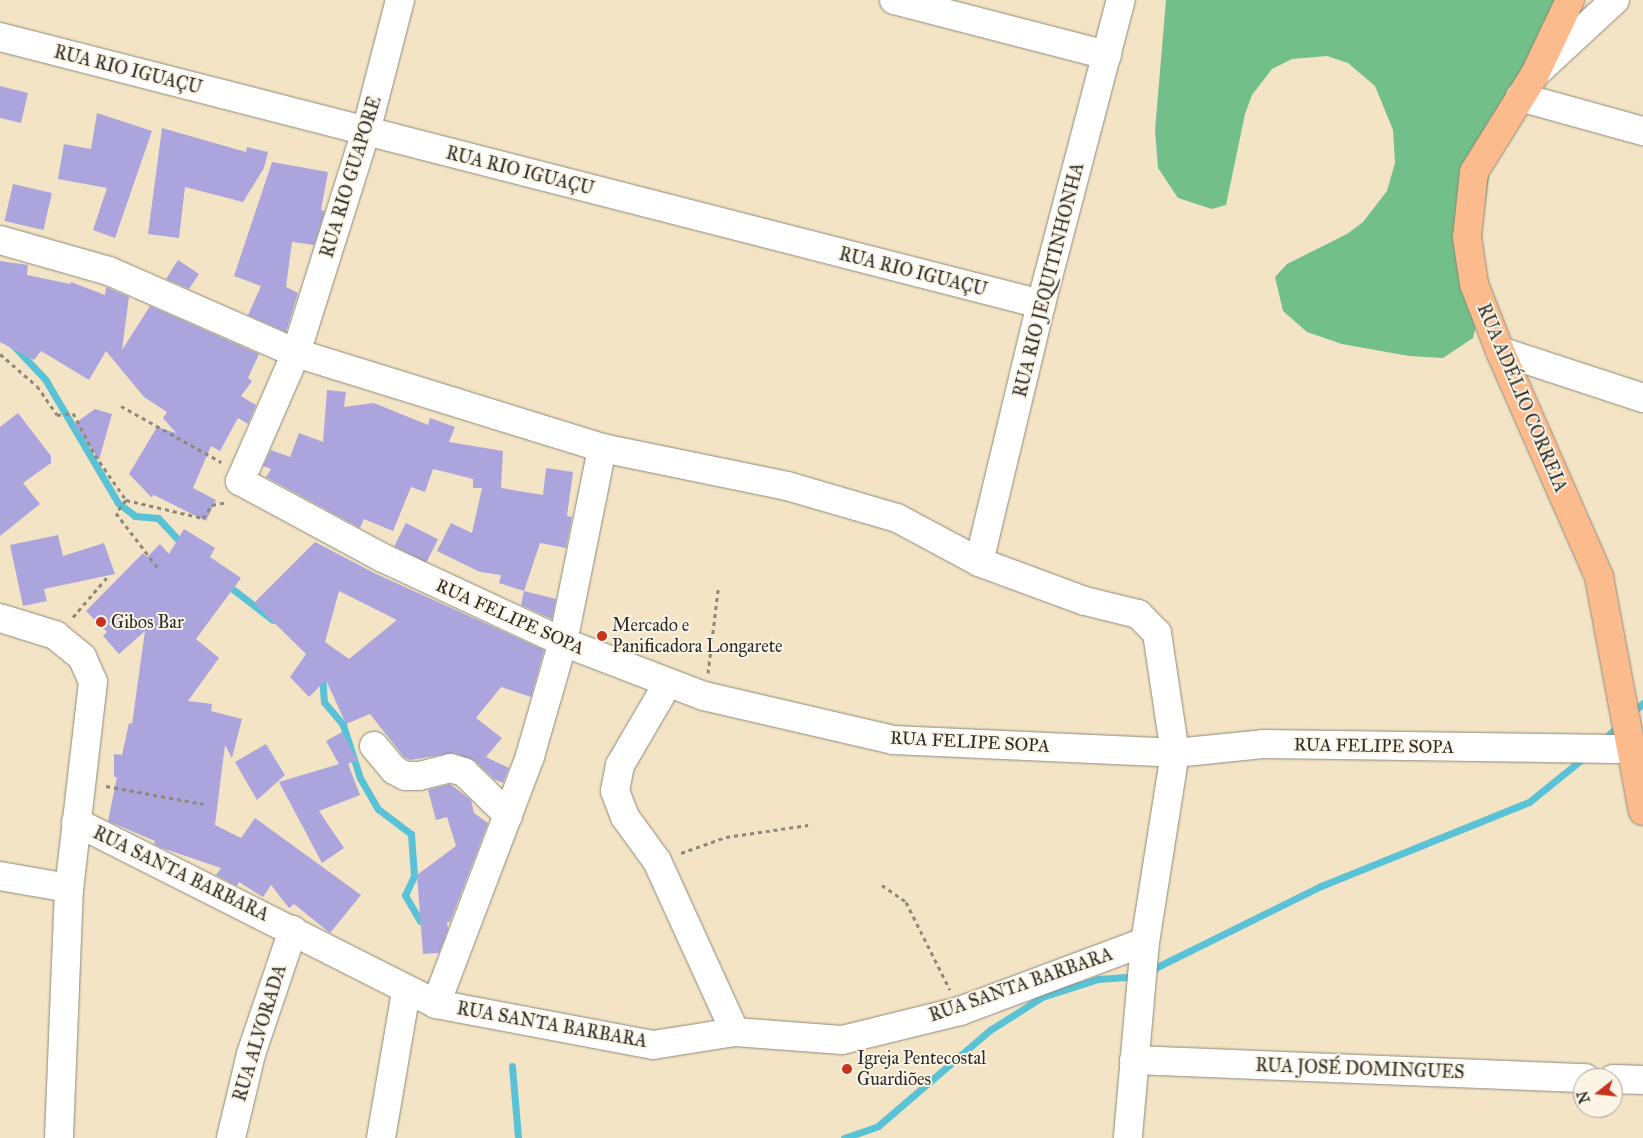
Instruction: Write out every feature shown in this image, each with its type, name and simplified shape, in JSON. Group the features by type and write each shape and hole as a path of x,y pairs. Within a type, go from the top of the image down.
{"main road":[{"name":"RUA ADÉLIO CORREIA","path":"1570,0 1535,74 1474,172 1467,237 1474,284 1500,351 1599,577 1643,811"}],"street":[{"name":"RUA RIO GUAPORE","path":"237,485 296,353 366,131 400,0"},
{"path":"894,0 1107,55"},
{"name":"RUA RIO JEQUITINHONHA","path":"979,562 1041,304 1121,0"},
{"path":"1535,74 1615,0"},
{"name":"RUA RIO IGUAÇU","path":"0,37 1041,304"},
{"path":"1520,97 1643,131"},
{"path":"0,240 109,271 296,353 602,448 786,486 897,518 979,562 1085,601 1138,614 1157,633 1175,753 1144,942 1128,1138"},
{"path":"1500,351 1643,398"},
{"path":"436,1004 530,756 563,642 602,448"},
{"name":"RUA FELIPE SOPA","path":"237,485 383,558 563,642 668,683 704,696 892,740 1175,753 1264,744 1632,749"},
{"path":"0,618 55,635 82,657 93,682 69,888 59,1138"},
{"path":"668,683 620,765 615,791 625,817 657,861 735,1032"},
{"path":"374,746 394,770 406,776 420,776 450,768 464,772 508,815"},
{"name":"RUA SANTA BARBARA","path":"76,822 293,930 406,992 436,1004 653,1045 735,1032 842,1040 960,1011 1144,942"},
{"path":"0,876 69,888"},
{"name":"RUA ALVORADA","path":"232,1138 251,1054 293,930"},
{"path":"381,1138 406,992"},
{"name":"RUA JOSÉ DOMINGUES","path":"1134,1060 1573,1077"},
{"path":"1623,1079 1643,1080"}],"path":[{"path":"0,354 38,386 57,415 73,413 96,455 126,500 203,518 212,505 237,485 121,406"},
{"path":"126,500 116,512 158,568"},
{"path":"55,635 89,601 109,575"},
{"path":"704,696 718,590"},
{"path":"81,782 203,804"},
{"path":"657,861 726,837 808,825"},
{"path":"882,885 906,902 960,1011"}],"green space":[{"path":"1166,0 1576,0 1490,169 1482,226 1481,306 1473,338 1443,358 1409,356 1342,344 1307,332 1283,311 1275,277 1287,264 1347,234 1363,222 1387,191 1395,163 1393,130 1375,86 1348,63 1327,56 1292,59 1272,69 1252,95 1245,114 1226,205 1212,209 1178,198 1158,168 1155,131"}],"building":[{"path":"0,86 28,93 21,123 0,118"},
{"path":"97,113 152,131 115,238 93,230 107,188 58,179 64,144 91,149"},
{"path":"162,128 246,152 247,147 268,152 264,168 243,202 185,187 179,238 148,234"},
{"path":"272,162 328,172 321,210 325,211 314,245 292,242 286,287 298,293 286,332 248,315 261,286 234,276"},
{"path":"13,184 52,193 43,230 4,221"},
{"path":"178,260 199,274 189,289 166,279"},
{"path":"0,261 28,265 27,275 70,284 71,282 105,295 106,287 129,297 122,350 150,306 259,354 248,378 252,381 241,396 256,405 248,424 238,418 220,451 211,446 193,488 216,500 206,521 154,495 151,497 129,474 157,427 176,433 163,418 167,412 144,397 106,351 89,380 41,351 34,360 0,342"},
{"path":"327,390 346,392 344,407 374,403 428,425 430,418 455,427 449,442 503,451 501,488 543,495 546,468 573,472 567,516 572,517 566,548 540,543 524,591 499,583 501,575 480,572 437,551 451,523 472,533 482,488 473,488 473,479 433,469 425,492 411,487 393,531 364,519 360,528 266,477 271,469 263,466 271,450 290,457 299,433 323,442"},
{"path":"95,409 112,414 99,460 74,424"},
{"path":"18,413 51,456 51,463 23,483 40,504 0,536 0,427"},
{"path":"406,523 438,539 426,563 394,546"},
{"path":"184,529 215,548 210,557 241,578 196,639 219,658 188,701 212,704 211,711 242,719 232,758 225,745 215,825 241,838 255,818 361,895 330,933 294,904 289,908 271,885 263,897 239,882 237,886 216,875 221,868 162,848 154,844 155,841 108,821 117,777 114,777 114,754 122,755 129,723 132,724 145,631 119,654 103,636 107,632 86,611 143,553 147,557 160,544 169,554"},
{"path":"58,535 63,556 104,543 115,574 44,589 47,601 23,606 10,545"},
{"path":"315,542 376,574 544,650 531,697 501,687 476,718 502,738 486,757 509,768 503,783 494,779 475,761 454,753 410,760 404,757 370,714 346,724 326,680 309,697 290,677 306,654 254,603","holes":["339,591 397,620 349,659 325,642"]},
{"path":"524,591 556,599 552,619 521,605"},
{"path":"342,732 357,760 348,764 360,795 319,811 344,848 322,863 279,782 339,764 326,741"},
{"path":"266,744 285,775 257,800 235,762"},
{"path":"450,784 471,800 474,813 488,823 450,922 447,922 448,929 439,953 423,954 417,875 456,846 447,817 436,820 428,790"}],"waterway":[{"path":"0,338 11,343 45,379 118,503 135,516 158,518 183,545"},
{"path":"226,584 273,620"},
{"path":"322,674 324,702 343,725 360,778 378,809 411,834 414,876 405,895 420,921"},
{"path":"1632,713 1643,703"},
{"path":"1603,740 1620,724"},
{"path":"1149,971 1321,886 1529,802 1586,756"},
{"path":"844,1138 878,1126 990,1030 1042,997 1098,979 1137,976"},
{"path":"512,1066 518,1137"}],"place":[{"name":"Gibos Bar","path":"101,622"},
{"name":"Mercado e Panificadora Longarete","path":"602,636"},
{"name":"Igreja Pentecostal Guardiões","path":"847,1069"}]}
